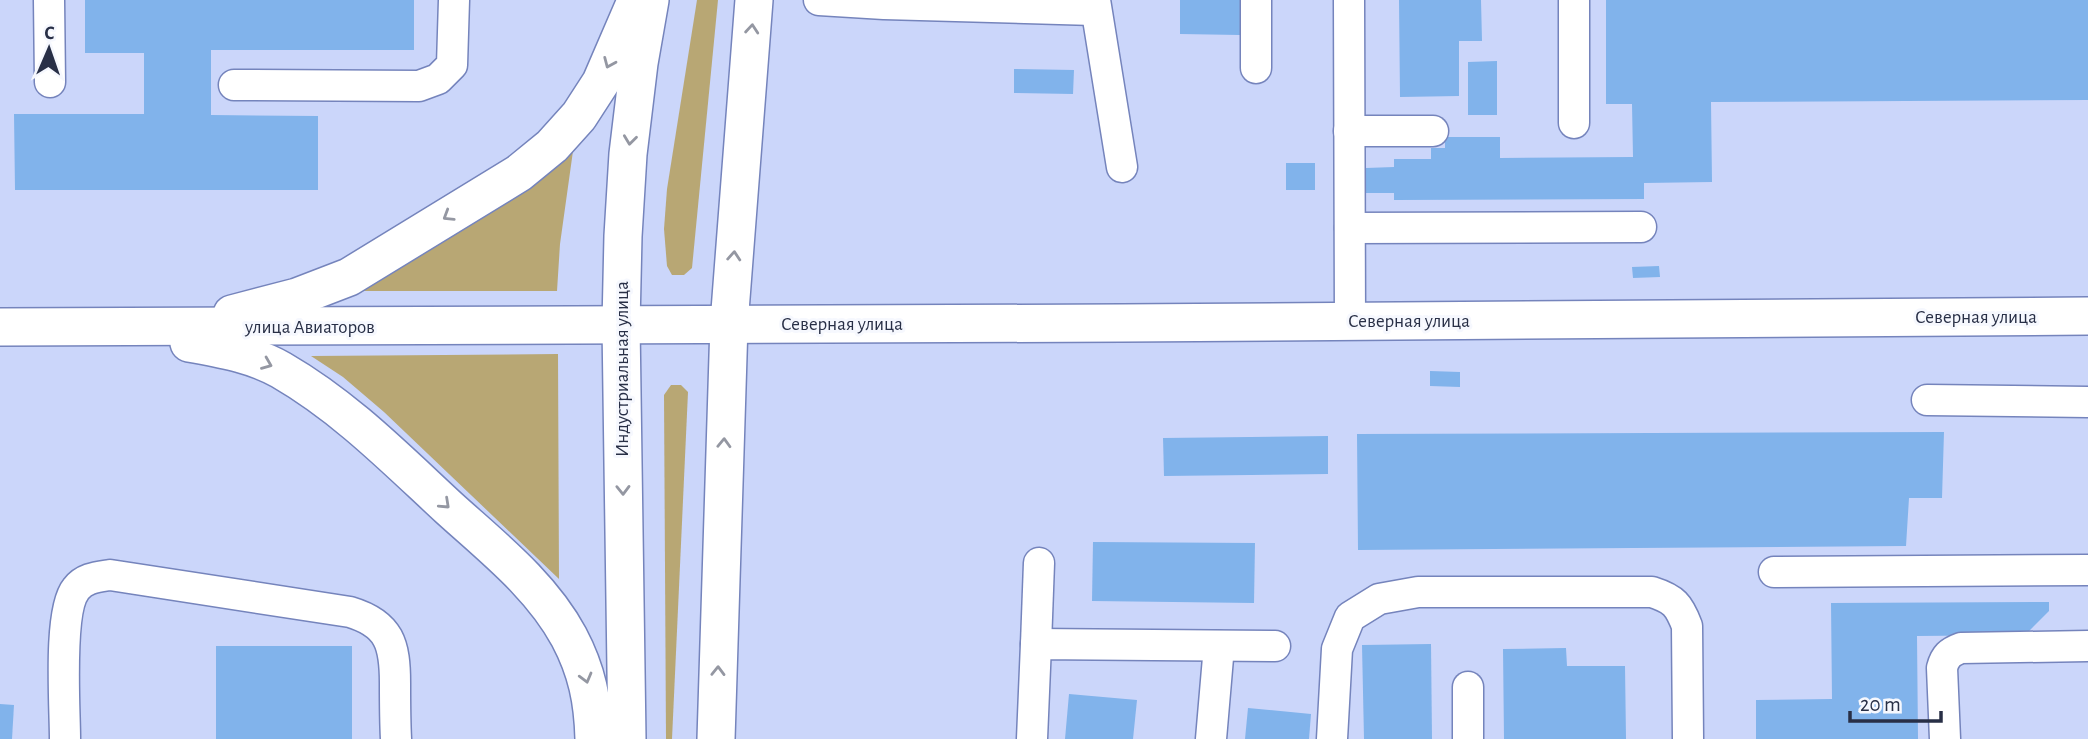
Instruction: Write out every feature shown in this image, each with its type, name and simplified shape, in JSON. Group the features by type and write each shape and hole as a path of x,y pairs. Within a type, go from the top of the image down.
{"main road":[{"path":"105,328 237,313 297,297 349,277 508,180 552,146 579,116 601,82 636,0"},
{"name":"Индустриальная улица","path":"627,739 621,324 628,154 650,0"},
{"path":"716,739 729,324 754,0"},
{"name":"Северная улица","path":"621,324 2088,316"},
{"name":"улица Авиаторов","path":"0,327 621,324"},
{"path":"105,328 235,351 279,369 344,412 509,563 545,601 568,635 586,674 594,718 594,739"}],"lane":[{"path":"49,0 50,82"},
{"path":"234,85 419,86 438,79 452,65 454,0"},
{"path":"819,0 884,4 1095,5 1122,167"},
{"path":"1256,0 1256,68"},
{"path":"1349,0 1350,322"},
{"path":"1574,0 1574,123"},
{"path":"1349,131 1433,131"},
{"path":"1350,228 1642,227"},
{"path":"1927,400 2088,402"},
{"path":"1032,739 1040,563"},
{"path":"1774,572 2088,570"},
{"path":"65,739 68,601 77,587 90,578 110,575 350,612 366,617 379,626 390,640 395,657 396,739"},
{"path":"1332,739 1337,649 1350,617 1379,598 1418,592 1652,592 1669,597 1681,611 1687,626 1688,739"},
{"path":"1036,644 1275,646"},
{"path":"1211,739 1219,646"},
{"path":"1945,739 1942,668 1951,651 1961,648 2088,646"},
{"path":"1468,687 1468,739"}],"shaded area":[{"path":"697,0 718,0 692,268 684,275 672,275 667,266 664,229 667,189"},
{"path":"573,151 560,244 557,291 345,291 544,172"},
{"path":"558,354 559,579 384,412 343,377 311,356"},
{"path":"671,385 681,385 688,392 672,739 666,739 664,395"}],"building":[{"path":"85,0 414,0 414,50 211,50 211,115 318,116 318,190 15,190 14,114 144,114 144,53 85,53"},
{"path":"1180,0 1241,0 1240,35 1180,34"},
{"path":"1399,0 1481,0 1482,41 1459,41 1459,96 1400,97"},
{"path":"1606,0 2088,0 2088,100 1711,102 1712,182 1644,183 1644,199 1394,200 1394,193 1366,193 1366,168 1394,167 1394,159 1431,159 1431,148 1445,148 1445,137 1500,137 1500,158 1633,157 1632,104 1606,104"},
{"path":"1497,61 1497,115 1468,115 1468,62"},
{"path":"1014,69 1074,70 1073,94 1014,93"},
{"path":"1286,163 1315,163 1315,190 1286,190"},
{"path":"1659,266 1660,277 1633,278 1632,267"},
{"path":"1430,371 1460,372 1460,387 1430,386"},
{"path":"1944,432 1942,498 1909,498 1906,546 1358,550 1357,434"},
{"path":"1328,436 1328,474 1164,476 1163,438"},
{"path":"1093,542 1255,543 1254,603 1092,601"},
{"path":"2049,602 2049,611 2025,635 1917,636 1918,739 1756,739 1756,700 1832,699 1831,603"},
{"path":"1431,644 1432,739 1364,739 1362,645"},
{"path":"216,646 352,646 352,739 216,739"},
{"path":"1566,648 1567,666 1625,666 1626,739 1504,739 1503,649"},
{"path":"1069,694 1137,700 1133,739 1065,739"},
{"path":"0,704 14,705 12,739 0,739"},
{"path":"1248,708 1311,714 1309,739 1245,739"}]}
